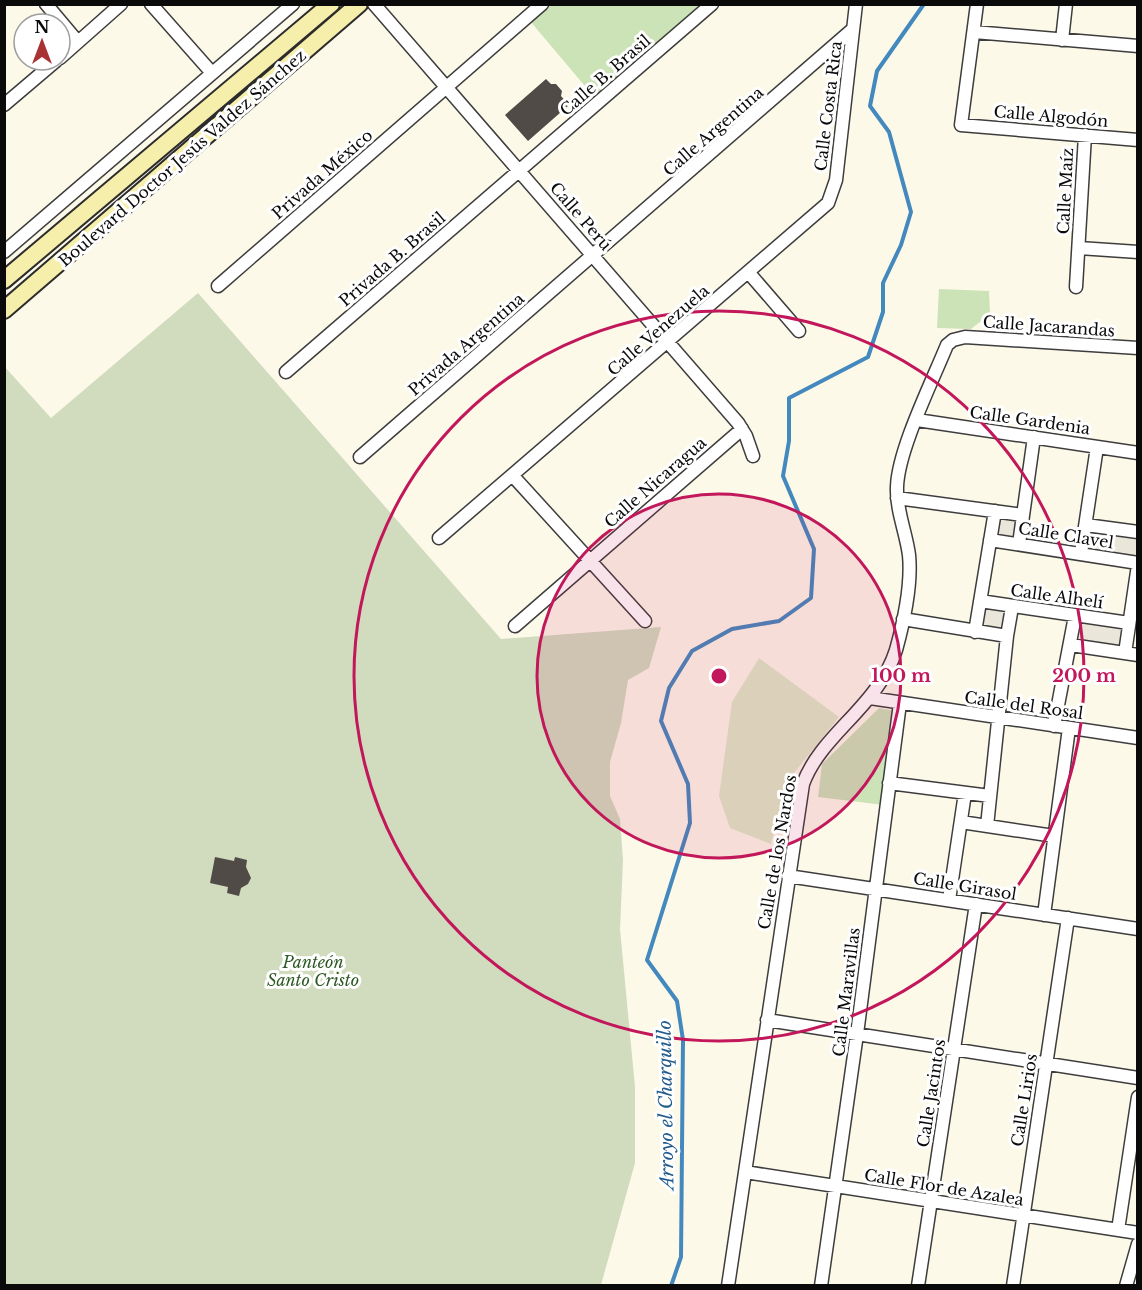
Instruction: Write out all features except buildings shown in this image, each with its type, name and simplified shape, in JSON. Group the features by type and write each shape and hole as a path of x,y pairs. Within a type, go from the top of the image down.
{"main road":[{"name":"Boulevard Doctor Jesús Valdez Sánchez","path":"4,310 359,4"},
{"name":"Boulevard Doctor Jesús Valdez Sánchez","path":"4,280 331,5"}],"street":[{"path":"46,4 78,42"},
{"path":"72,47 121,4"},
{"path":"152,4 212,73"},
{"path":"4,252 293,4"},
{"name":"Calle Perú","path":"374,4 742,429 753,456"},
{"name":"Privada México","path":"218,286 542,4"},
{"name":"Calle B. Brasil","path":"520,170 711,4"},
{"name":"Calle Costa Rica","path":"823,209 831,197 836,180 856,4"},
{"path":"977,4 974,32 1137,46"},
{"path":"1062,40 1066,4"},
{"name":"Calle Argentina","path":"594,256 853,30"},
{"name":"Calle Algodón","path":"974,32 961,125 1137,140"},
{"path":"4,105 43,72"},
{"name":"Calle Maíz","path":"1076,287 1085,135"},
{"path":"113,160 126,176"},
{"name":"Privada B. Brasil","path":"286,372 520,170"},
{"name":"Calle Venezuela","path":"439,538 823,209"},
{"path":"1079,248 1137,252"},
{"name":"Privada Argentina","path":"360,457 594,256"},
{"path":"749,273 799,331"},
{"name":"Calle Jacarandas","path":"917,420 947,345 958,337 1137,348"},
{"name":"Calle Gardenia","path":"917,420 1137,453"},
{"name":"Calle de los Nardos","path":"728,1286 788,876 806,773 870,698 889,667 903,619 909,564 897,498 898,476 917,420"},
{"name":"Calle Nicaragua","path":"515,626 742,429"},
{"path":"1019,544 1034,437"},
{"path":"1081,553 1097,447"},
{"path":"513,476 645,621"},
{"name":"Calle Clavel","path":"897,498 1023,515"},
{"path":"975,632 995,511"},
{"name":"Calle Clavel","path":"1086,525 1137,532"},
{"name":"Calle Clavel","path":"990,540 1081,553 1137,564"},
{"path":"1071,645 1131,654 1129,623 1137,564"},
{"name":"Calle Alhelí","path":"980,602 1129,623"},
{"path":"987,826 1006,636 1012,607"},
{"path":"1054,726 1075,616"},
{"path":"903,619 1006,636"},
{"name":"Calle del Rosal","path":"870,698 1137,738"},
{"name":"Calle Maravillas","path":"821,1286 857,1034 900,703"},
{"path":"1044,915 1069,728"},
{"path":"889,783 990,796"},
{"path":"949,900 965,793"},
{"path":"961,822 1054,836"},
{"name":"Calle Girasol","path":"788,876 1137,929"},
{"name":"Calle Jacintos","path":"918,1286 976,904"},
{"name":"Calle Lirios","path":"1013,1286 1068,918"},
{"path":"767,1020 1137,1078"},
{"path":"1118,1230 1133,1152 1137,1097"},
{"name":"Calle Flor de Azalea","path":"745,1172 1137,1233"},
{"path":"1126,1286 1137,1244"}],"green space":[{"path":"550,5 707,5 595,98 530,21"},
{"path":"939,289 989,291 990,314 971,329 937,328"},
{"name":"Panteón Santo Cristo","path":"198,293 501,639 661,627 649,668 628,680 621,723 610,762 610,796 620,819 623,860 620,929 635,1087 635,1163 601,1285 5,1285 4,366 51,418"},
{"path":"759,658 839,717 786,783 771,844 730,828 719,796 732,702"},
{"path":"879,708 896,711 884,805 818,797 822,764"}],"shaded area":[{"path":"997,514 1021,518 1018,541 994,537"},
{"path":"1087,527 1137,534 1136,559 1084,552"},
{"path":"983,605 1008,609 1005,632 980,628"},
{"path":"1076,620 1127,626 1124,649 1073,643"}],"waterway":[{"name":"Arroyo el Charquillo","path":"671,1286 681,1257 683,1040 677,1001 647,960 690,823 688,784 661,721 669,688 692,651 732,629 779,621 811,598 814,549 783,476 789,441 789,398 868,357 883,312 883,283 901,245 911,212 889,132 870,106 877,71 924,4"}]}
